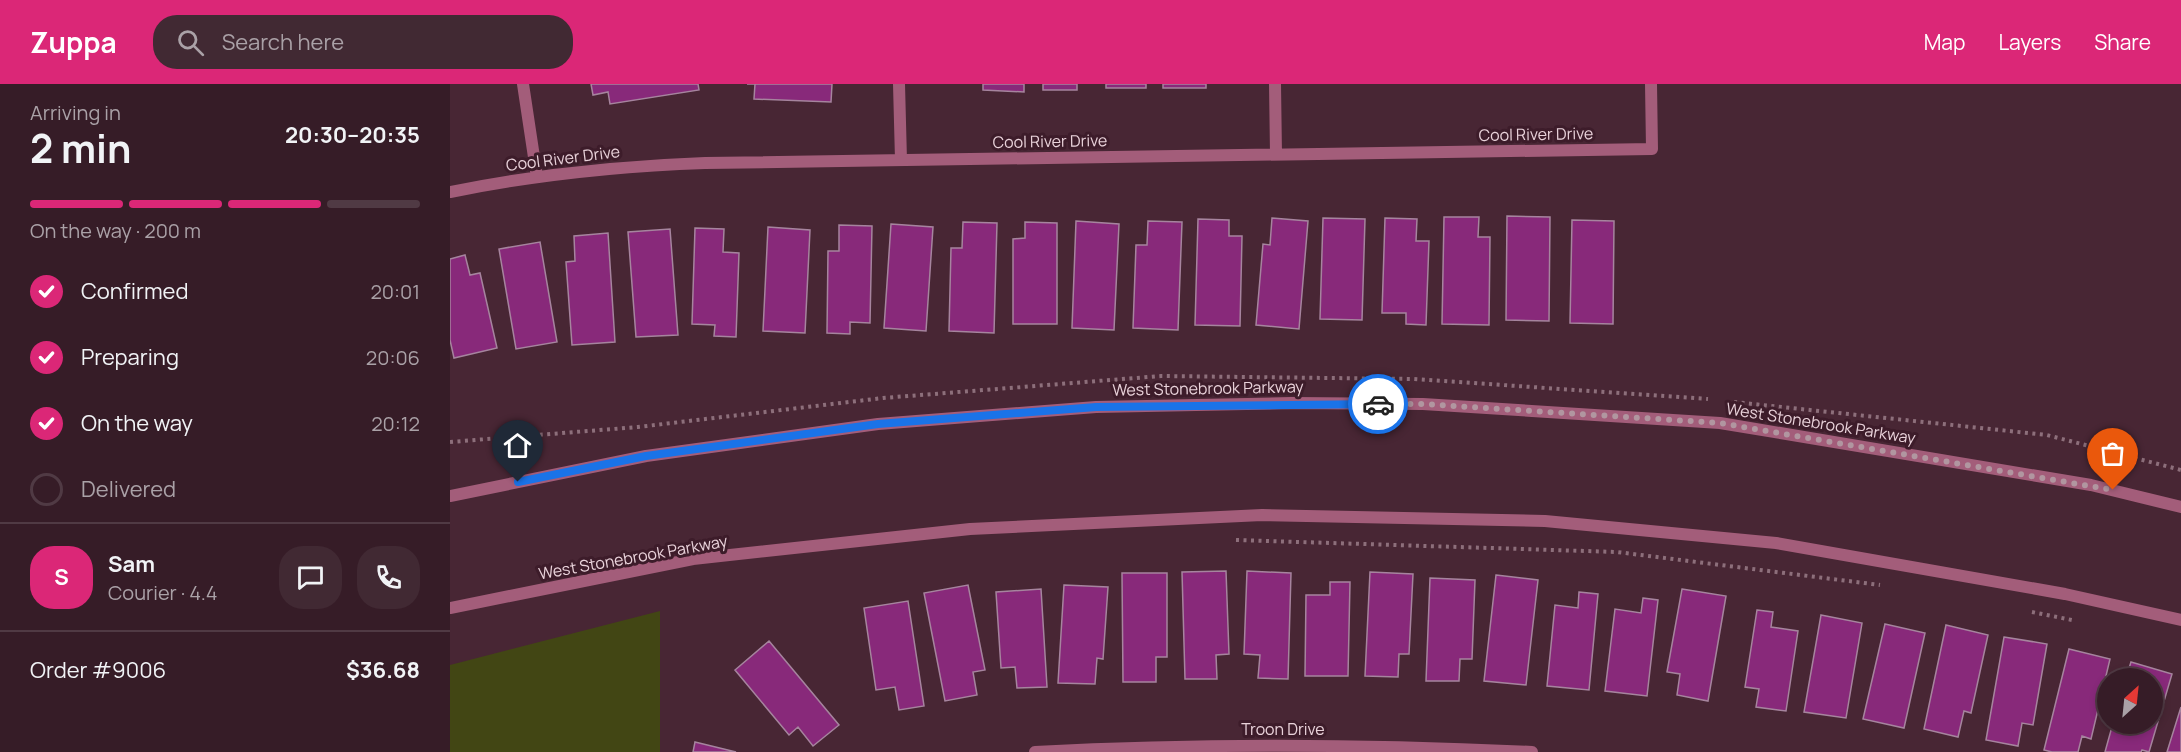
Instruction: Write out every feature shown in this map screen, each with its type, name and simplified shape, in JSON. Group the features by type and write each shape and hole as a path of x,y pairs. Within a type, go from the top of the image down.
{"street":[{"path":"523,84 537,177"},
{"path":"899,84 901,160"},
{"path":"1275,84 1276,154"},
{"name":"Cool River Drive","path":"450,192 537,177 649,165 1652,149 1651,84"},
{"name":"West Stonebrook Parkway","path":"450,496 646,456 878,424 1096,407 1292,403 1423,404 1720,423 2091,485 2181,507"},
{"name":"West Stonebrook Parkway","path":"450,608 704,558 970,529 1262,515 1545,521 1776,543 2065,594 2181,620"},
{"name":"Troon Drive","path":"1035,752 1140,746 1255,749 1410,746 1532,752"}],"path":[{"path":"1235,540 1617,552 1881,585"},
{"path":"2028,611 2084,622"}],"green space":[{"path":"660,611 660,752 450,752 450,665"}],"building":[{"path":"591,84 698,84 699,90 610,104 608,92 593,95"},
{"path":"755,84 832,84 831,102 754,99"},
{"path":"983,84 1024,84 1024,92 983,90"},
{"path":"1043,84 1077,84 1077,90 1043,90"},
{"path":"1106,84 1146,84 1146,88 1106,88"},
{"path":"1163,84 1206,84 1206,88 1163,88"},
{"path":"1507,216 1550,217 1549,321 1506,320"},
{"path":"1444,217 1479,217 1478,237 1490,237 1489,325 1442,324"},
{"path":"1272,218 1308,221 1299,329 1256,325 1263,244 1270,245"},
{"path":"1323,218 1365,219 1362,320 1320,319"},
{"path":"1385,218 1417,219 1416,241 1429,241 1426,325 1406,324 1406,313 1382,313"},
{"path":"1198,219 1229,220 1229,236 1242,236 1240,326 1195,325"},
{"path":"1572,220 1614,221 1613,324 1570,323"},
{"path":"1076,221 1119,224 1114,330 1072,328"},
{"path":"1148,221 1182,222 1178,330 1133,328 1136,245 1147,245"},
{"path":"963,222 997,223 994,333 949,331 951,248 962,248"},
{"path":"1025,222 1057,223 1057,324 1013,324 1013,239 1025,238"},
{"path":"891,224 933,227 926,331 884,328"},
{"path":"839,225 872,226 870,323 850,322 850,334 827,333 828,251 839,251"},
{"path":"768,227 810,230 805,333 763,331"},
{"path":"695,228 724,229 723,252 739,253 736,337 714,336 715,325 692,324"},
{"path":"670,229 678,335 636,337 628,232"},
{"path":"608,233 615,342 572,345 566,262 575,261 574,236"},
{"path":"540,242 557,342 516,349 499,249"},
{"path":"465,255 470,275 480,273 497,348 454,358 450,340 450,259"},
{"path":"1226,571 1229,654 1216,655 1217,679 1185,679 1182,572"},
{"path":"1247,571 1291,573 1288,679 1258,678 1260,655 1244,654"},
{"path":"1370,572 1413,574 1409,654 1399,654 1398,677 1365,676"},
{"path":"1122,573 1167,573 1167,657 1156,657 1156,682 1123,682"},
{"path":"1496,575 1538,580 1526,685 1484,681"},
{"path":"1430,578 1475,580 1472,659 1460,659 1459,681 1426,681"},
{"path":"1330,582 1350,582 1348,676 1305,676 1306,595 1330,595"},
{"path":"968,585 985,670 973,672 977,695 945,701 924,593"},
{"path":"1064,585 1108,587 1103,659 1097,658 1095,684 1058,683"},
{"path":"1041,589 1047,687 1017,688 1015,667 1001,668 996,592"},
{"path":"1682,589 1726,596 1708,701 1677,695 1680,674 1667,672"},
{"path":"1579,592 1598,594 1589,690 1547,686 1555,605 1578,608"},
{"path":"1643,598 1658,600 1647,696 1605,691 1615,609 1641,613"},
{"path":"908,601 924,706 899,710 895,687 876,690 864,608"},
{"path":"1757,610 1773,612 1771,627 1798,631 1786,711 1756,707 1759,689 1745,687"},
{"path":"1821,615 1862,623 1846,718 1804,712"},
{"path":"1885,624 1925,633 1904,728 1863,719"},
{"path":"1946,625 1988,635 1971,713 1964,711 1958,737 1924,729"},
{"path":"2004,637 2047,644 2033,725 2022,723 2018,746 1986,740"},
{"path":"769,641 839,725 813,746 798,727 789,735 735,670"},
{"path":"2069,649 2110,659 2108,668 2097,668 2097,714 2091,739 2082,736 2078,752 2044,750"},
{"path":"2131,662 2152,668 2129,668"},
{"path":"2163,671 2172,674 2163,705"},
{"path":"2181,707 2181,752 2167,752"},
{"path":"2110,734 2154,734 2149,752 2142,750 2141,752 2105,752"},
{"path":"695,742 736,752 693,752"}],"way so far":[{"path":"1378,404 1423,404 1720,423 2113,490"}],"route":[{"path":"518,482 646,456 878,424 1096,407 1292,403 1378,404"}]}
